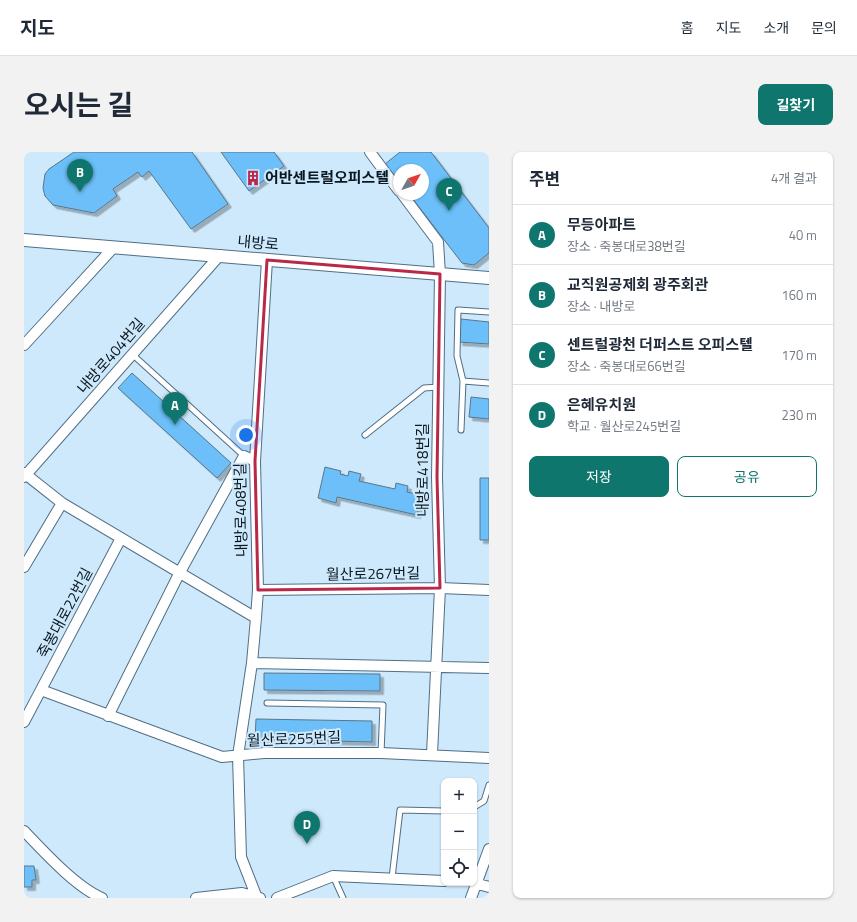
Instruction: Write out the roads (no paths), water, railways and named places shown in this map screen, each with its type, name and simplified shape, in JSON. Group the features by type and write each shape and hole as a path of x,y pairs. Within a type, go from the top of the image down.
{"street":[{"path":"370,152 393,182"},
{"name":"내방로418번길","path":"406,200 438,242 440,274 437,477 440,588 435,666 432,754"},
{"name":"내방로","path":"24,240 489,278"},
{"path":"24,345 113,248"},
{"name":"내방로404번길","path":"25,474 220,255"},
{"name":"내방로408번길","path":"257,897 241,857 238,756 252,663 258,590 255,461 267,260"},
{"path":"108,716 180,572 244,456 255,461"},
{"path":"25,474 62,503 256,618"},
{"path":"24,567 62,503"},
{"name":"죽봉대로22번길","path":"24,722 121,538"},
{"name":"월산로267번길","path":"258,590 440,588 489,590"},
{"path":"252,663 489,668"},
{"name":"월산로255번길","path":"41,690 222,757 264,752 432,754 489,758"},
{"path":"24,831 44,853 70,876 102,898"},
{"path":"477,878 489,849"},
{"path":"278,898 333,876 441,881"},
{"path":"477,884 489,887"},
{"path":"471,898 474,886"},
{"path":"196,898 242,893 257,897"}],"lane":[{"path":"461,430 463,381 458,356 458,310 489,312"},
{"path":"132,354 244,456"},
{"path":"463,381 489,383"},
{"path":"365,435 424,388 439,387"},
{"path":"267,703 383,705 381,753"},
{"path":"477,805 484,801 489,785"},
{"path":"392,878 400,810 441,811"},
{"path":"333,876 343,898"}],"place":[{"name":"어반센트럴오피스텔","path":"253,178"},
{"name":"교직원공제회 광주회관","path":"80,192"},
{"name":"센트럴광천 더퍼스트 오피스텔","path":"449,211"},
{"name":"무등아파트","path":"175,425"},
{"name":"은혜유치원","path":"307,844"}]}
